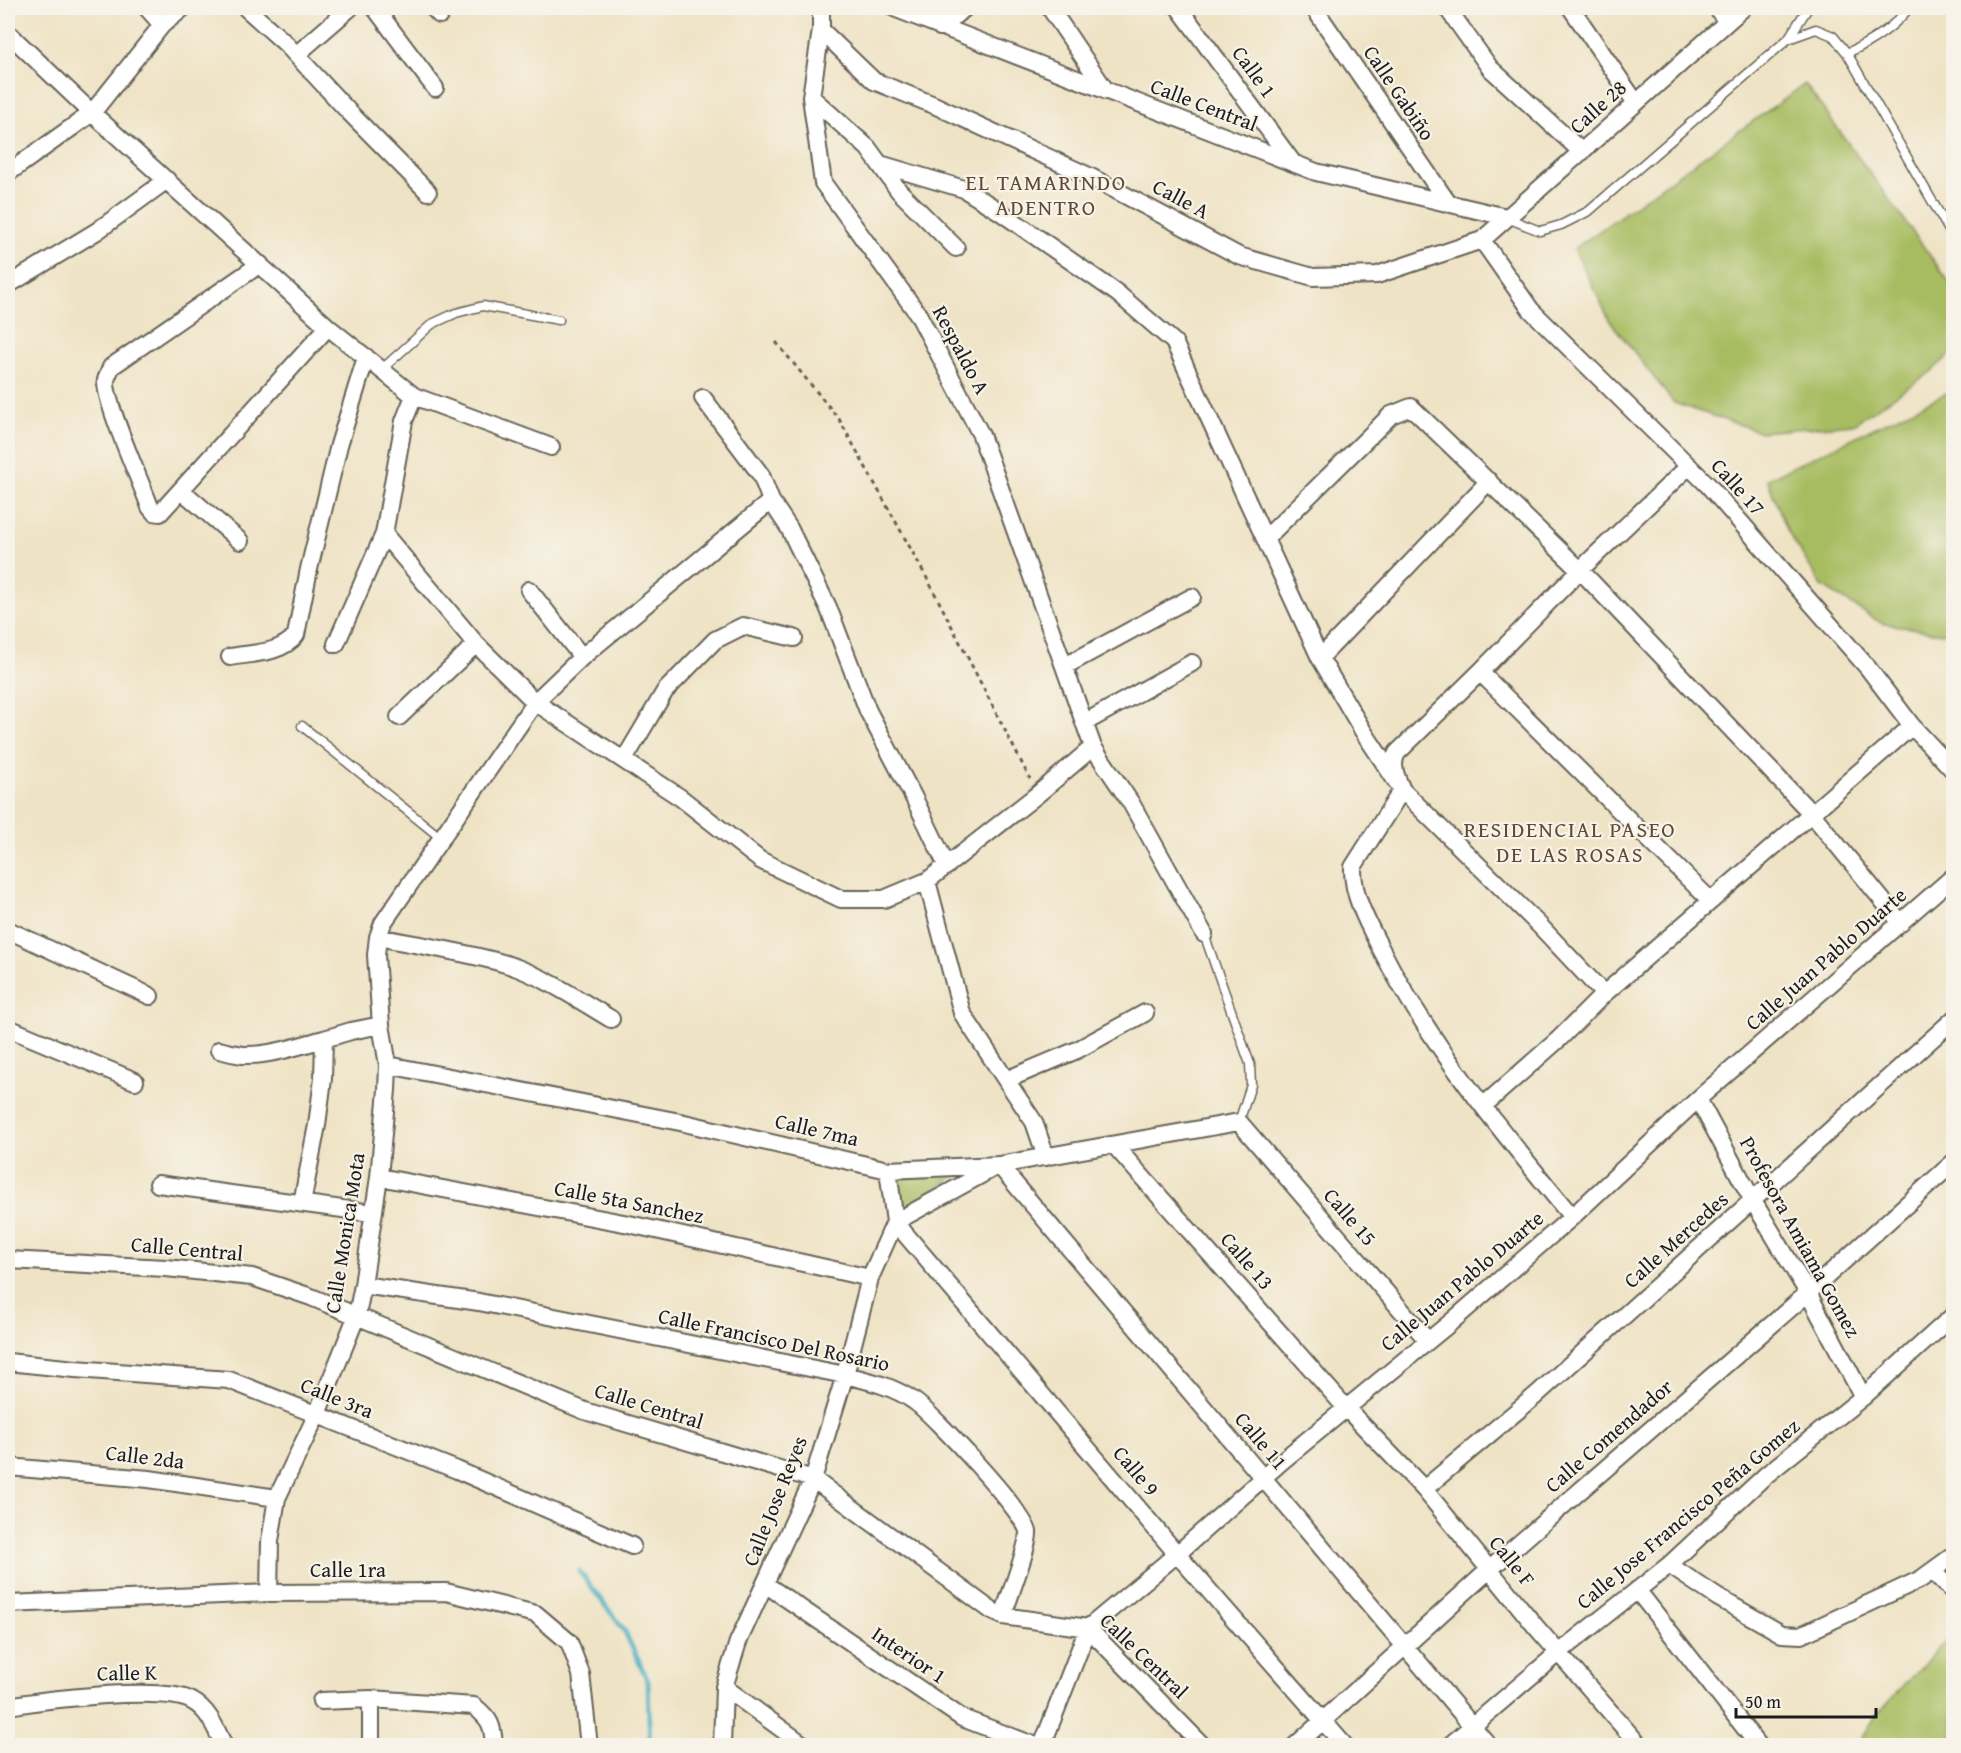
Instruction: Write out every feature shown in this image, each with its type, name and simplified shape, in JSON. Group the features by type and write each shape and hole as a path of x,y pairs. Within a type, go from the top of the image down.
{"street":[{"path":"147,8 162,25"},
{"path":"8,173 92,113 162,25 183,8"},
{"path":"246,8 296,54 348,112 428,192"},
{"path":"296,54 350,8"},
{"path":"375,8 435,88"},
{"name":"Respaldo A","path":"821,8 821,30 811,97 823,183 918,314 981,435 1093,747 1131,803 1204,934"},
{"name":"Calle Central","path":"894,8 1316,172 1506,217"},
{"path":"940,27 965,8"},
{"path":"1050,8 1106,91"},
{"name":"Calle 1","path":"1179,8 1293,164"},
{"name":"Calle Gabiño","path":"1314,8 1448,203"},
{"path":"1447,8 1490,68 1582,152"},
{"path":"1570,8 1635,103"},
{"path":"1716,8 1727,22"},
{"name":"Calle 28","path":"1482,240 1743,8"},
{"name":"Calle A","path":"821,30 874,81 934,105 1091,177 1239,256 1313,277 1377,275 1482,240"},
{"path":"8,33 92,113 328,327 414,396 551,447"},
{"path":"811,97 868,148 899,191 956,248"},
{"path":"880,164 964,189 1116,293 1174,342 1320,658 1363,731 1402,790 1540,926 1604,994"},
{"path":"8,285 97,231 167,180"},
{"name":"Calle 17","path":"1482,240 1531,310 1708,485 1860,659 1912,726 1953,771"},
{"path":"260,264 111,367 106,379 107,390 150,507 154,512 160,513 328,327"},
{"path":"230,657 279,649 290,642 296,634 339,445 366,357"},
{"path":"336,644 384,534 404,421 414,396"},
{"path":"703,398 761,475 771,501 789,528 828,607 868,711 947,866"},
{"path":"1265,539 1391,415 1411,407 1580,570 1812,814 1901,923"},
{"path":"1402,790 1394,768 1393,760 1397,753 1580,570 1689,466"},
{"path":"1320,658 1489,481"},
{"path":"181,490 240,541"},
{"path":"611,1019 555,986 511,966 378,938 383,923 535,702 582,657 771,501"},
{"path":"384,534 476,644 535,702 681,798 760,860 841,899 884,899 927,881 1038,794 1093,747"},
{"path":"529,590 582,657"},
{"path":"1065,666 1192,597"},
{"path":"624,760 665,692 715,640 743,626 794,638"},
{"path":"399,717 476,644"},
{"path":"1084,723 1192,663"},
{"path":"1480,672 1711,901"},
{"path":"1483,1106 1559,1039 1604,994 1912,726"},
{"path":"1402,790 1353,867 1352,882 1369,926 1415,1010 1451,1064 1572,1216"},
{"name":"Calle Juan Pablo Duarte","path":"1042,1746 1088,1628 1177,1554 1262,1478 1428,1341 1572,1216 1698,1099 1953,876"},
{"path":"927,881 962,1013 1031,1116 1046,1157"},
{"path":"8,930 150,996"},
{"name":"Calle Monica Mota","path":"269,1593 270,1541 277,1498 317,1414 357,1315 363,1285 379,1177 388,1065 381,1025 376,955 378,938"},
{"path":"1006,1080 1077,1050 1145,1013"},
{"name":"Calle Mercedes","path":"1424,1489 1535,1396 1953,1019"},
{"path":"219,1050 243,1055 285,1050 381,1025"},
{"path":"8,1028 135,1082"},
{"path":"302,1203 317,1125 323,1079 324,1039"},
{"name":"Calle 7ma","path":"388,1065 680,1122 888,1170 999,1165 1239,1122"},
{"name":"Profesora Amiama Gomez","path":"1698,1099 1753,1201 1808,1293 1863,1397"},
{"name":"Calle 15","path":"1239,1122 1428,1341"},
{"name":"Calle 13","path":"1114,1144 1346,1408"},
{"name":"Calle Comendador","path":"1295,1746 1490,1569 1808,1293 1953,1162"},
{"path":"888,1170 895,1222 999,1165"},
{"name":"Calle 11","path":"999,1165 1489,1746"},
{"name":"Calle 5ta Sanchez","path":"379,1177 629,1224 870,1278"},
{"path":"158,1184 372,1213"},
{"name":"Calle Jose Reyes","path":"722,1746 724,1687 738,1642 813,1479 845,1375 870,1278 895,1222"},
{"name":"Calle 9","path":"895,1222 1177,1554 1345,1746"},
{"name":"Calle Central","path":"8,1260 166,1268 252,1277 357,1315 585,1411 813,1479 992,1611 1003,1616 1088,1628 1203,1746"},
{"name":"Calle Francisco Del Rosario","path":"363,1285 479,1302 845,1375 889,1387 914,1401 937,1421 983,1471 1027,1526 1028,1540 1003,1616"},
{"name":"Calle Jose Francisco Peña Gomez","path":"1449,1746 1558,1653 1669,1565 1766,1475 1863,1397 1953,1315"},
{"name":"Calle 3ra","path":"8,1362 229,1380 457,1470 632,1546"},
{"name":"Calle F","path":"1346,1408 1424,1489 1558,1653 1640,1746"},
{"name":"Calle 2da","path":"8,1467 149,1479 277,1498"},
{"path":"1669,1565 1717,1597 1782,1634 1802,1635 1922,1579 1953,1555"},
{"path":"1932,1571 1953,1592"},
{"name":"Interior 1","path":"765,1584 962,1718 1036,1746"},
{"path":"1636,1590 1759,1746"},
{"name":"Calle 1ra","path":"8,1604 269,1593 447,1592 536,1614 569,1642 581,1674 589,1746"},
{"path":"724,1687 805,1746"},
{"name":"Calle K","path":"8,1706 50,1698 163,1694 191,1700 207,1713 224,1746"},
{"path":"371,1699 371,1746"},
{"path":"321,1701 371,1699 474,1706 486,1716 493,1730 494,1746"}],"lane":[{"path":"1506,217 1540,231 1561,225 1589,211 1788,39 1808,8"},
{"path":"1847,53 1868,43 1897,23 1909,8"},
{"path":"1788,39 1816,29 1833,36 1847,53 1953,239"},
{"path":"381,370 432,324 456,313 483,306 559,320"},
{"path":"302,726 441,838"},
{"path":"1204,934 1250,1064 1251,1085 1239,1122"}],"path":[{"path":"776,342 839,419 929,582 1038,794"}],"green space":[{"path":"1805,84 1953,287 1953,352 1931,372 1853,424 1761,432 1674,403 1610,321 1574,249"},
{"path":"1953,390 1953,632 1940,633 1881,623 1822,586 1788,532 1767,479"},
{"path":"963,1171 903,1209 898,1177"},
{"path":"1953,1633 1953,1745 1858,1745 1877,1714"}],"waterway":[{"path":"579,1571 624,1630 648,1681 650,1746"}],"district":[{"name":"EL TAMARINDO ADENTRO","path":"1046,194"},
{"name":"RESIDENCIAL PASEO DE LAS ROSAS","path":"1570,842"}]}
